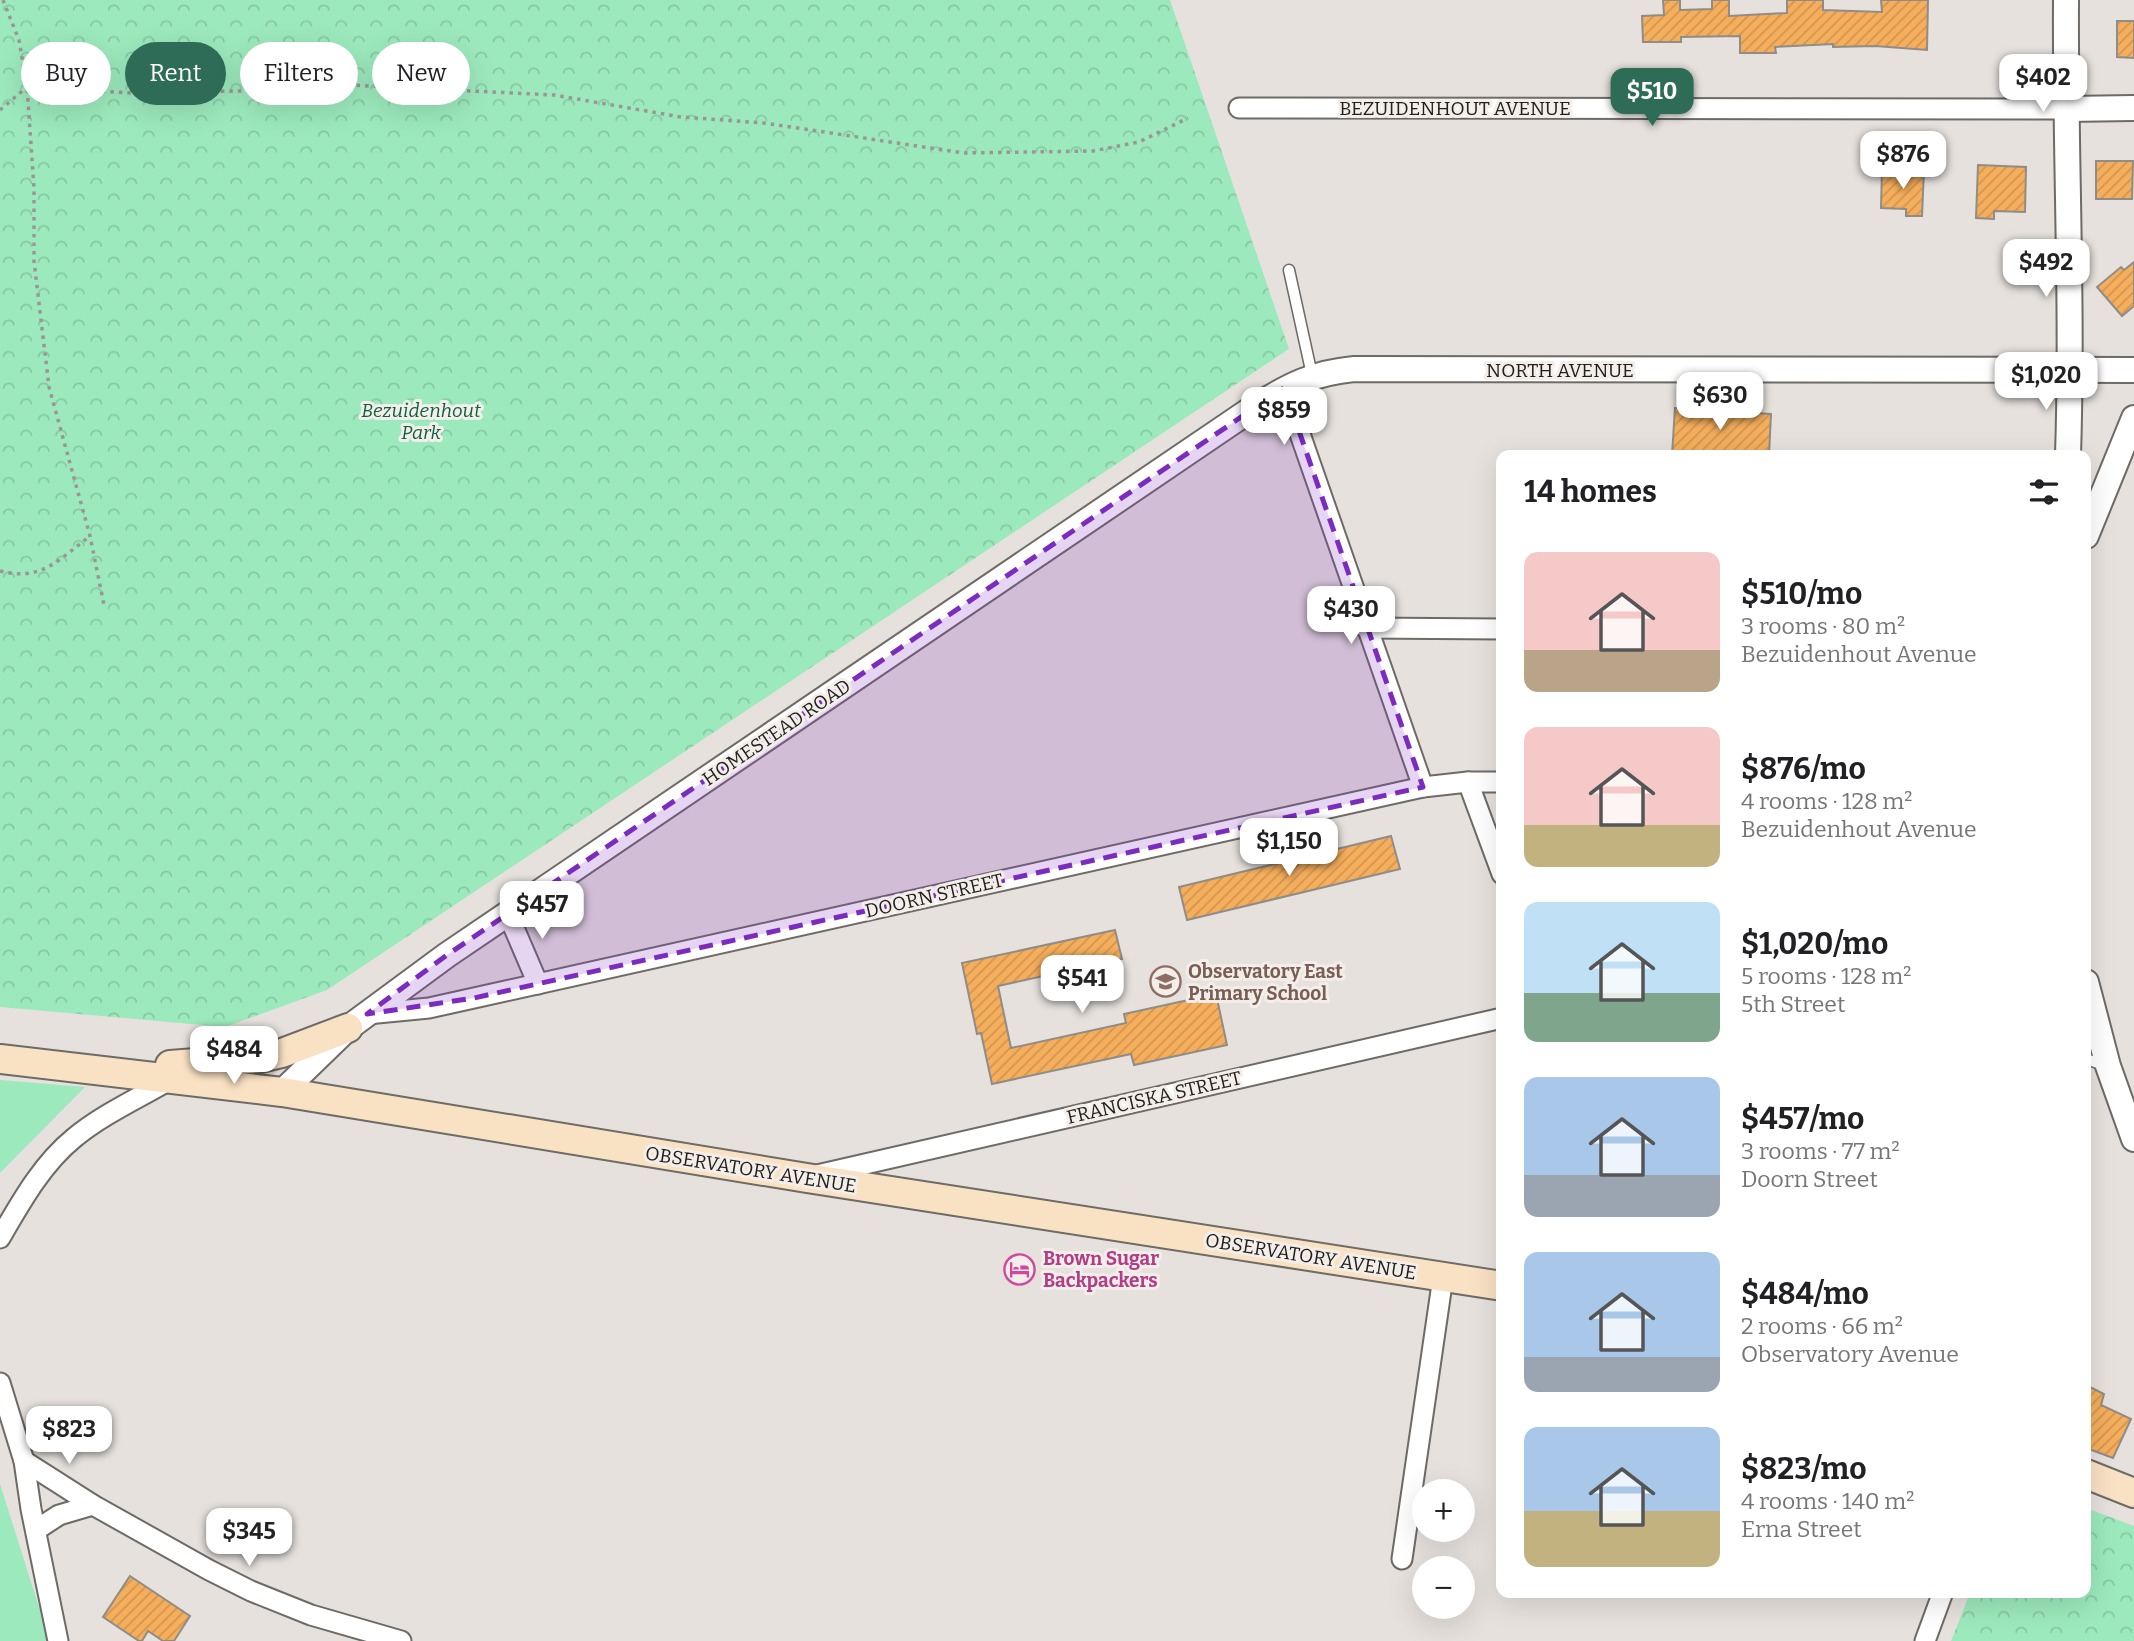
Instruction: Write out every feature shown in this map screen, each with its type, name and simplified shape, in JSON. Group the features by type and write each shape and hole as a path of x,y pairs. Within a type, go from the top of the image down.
{"main road":[{"path":"105,1071 261,1058 282,1053 357,1021"},
{"name":"OBSERVATORY AVENUE","path":"0,1059 282,1092 807,1178 1496,1285"},
{"path":"2091,1476 2134,1493"}],"street":[{"path":"2066,0 2071,370 2068,450"},
{"name":"BEZUIDENHOUT AVENUE","path":"1239,108 2134,107"},
{"path":"2107,370 2134,359"},
{"name":"NORTH AVENUE","path":"1284,388 1312,376 1354,369 2134,370"},
{"path":"1284,388 1423,787"},
{"name":"HOMESTEAD ROAD","path":"282,1092 357,1021 508,914 1284,388"},
{"path":"2091,524 2134,418"},
{"path":"1366,628 1496,629"},
{"path":"1468,782 1496,858"},
{"name":"DOORN STREET","path":"357,1021 429,1008 1423,787 1496,782"},
{"path":"508,914 538,984"},
{"name":"FRANCISKA STREET","path":"807,1178 1496,1018"},
{"path":"2091,1019 2097,1063 2134,1139"},
{"path":"0,1238 26,1192 74,1138 172,1079"},
{"path":"1402,1559 1443,1277"},
{"path":"0,1383 24,1461 58,1641"},
{"path":"24,1461 93,1505 251,1591 311,1615 401,1641"},
{"path":"36,1530 59,1515 93,1505"},
{"path":"1925,1641 1941,1598"}],"lane":[{"path":"1289,270 1312,376"}],"path":[{"path":"2,0 19,40 21,52"},
{"path":"111,92 289,90 350,85 554,95 681,117 764,123 964,153 1093,151 1139,142 1188,118"},
{"path":"0,110 21,92"},
{"path":"28,105 34,188 34,261 48,387 90,536 104,605"},
{"path":"0,571 13,574 40,572 52,566 90,536"}],"highlighted area":[{"path":"1284,388 1423,787 474,998 367,1014 447,955"}],"green space":[{"name":"Bezuidenhout Park","path":"0,0 1170,0 1289,349 327,990 225,1027 0,1007"},
{"path":"0,1080 85,1087 0,1173"},
{"path":"0,1484 45,1626 48,1641 0,1641"},
{"path":"2091,1510 2134,1526 2134,1641 1951,1641 1968,1598 2091,1598"}],"building":[{"path":"1663,0 1680,0 1680,10 1712,9 1712,0 1729,0 1729,16 1787,13 1787,0 1823,0 1823,10 1882,12 1881,0 1928,0 1927,50 1875,46 1833,47 1833,44 1775,47 1776,53 1740,53 1740,36 1681,37 1681,42 1643,42 1642,16 1664,15"},
{"path":"2117,21 2134,21 2134,58 2117,57"},
{"path":"2096,161 2133,161 2132,199 2096,199"},
{"path":"1978,165 2026,167 2025,212 1994,211 1994,219 1976,218"},
{"path":"1882,169 1924,170 1922,216 1906,216 1906,209 1881,208"},
{"path":"2134,262 2134,306 2122,316 2097,287 2121,267 2124,270"},
{"path":"1675,408 1771,414 1769,450 1672,450"},
{"path":"1391,836 1400,869 1187,920 1179,887"},
{"path":"1115,930 1122,959 998,986 1011,1048 1126,1023 1124,1014 1216,994 1227,1045 1134,1065 1131,1054 992,1084 981,1033 977,1034 962,963"},
{"path":"2091,1388 2104,1394 2101,1405 2131,1419 2113,1458 2091,1450"},
{"path":"130,1576 190,1616 174,1641 163,1641 148,1631 142,1641 139,1641 103,1617"}],"place":[{"name":"Observatory East Primary School","path":"1165,982"},
{"name":"Brown Sugar Backpackers","path":"1020,1269"}]}
